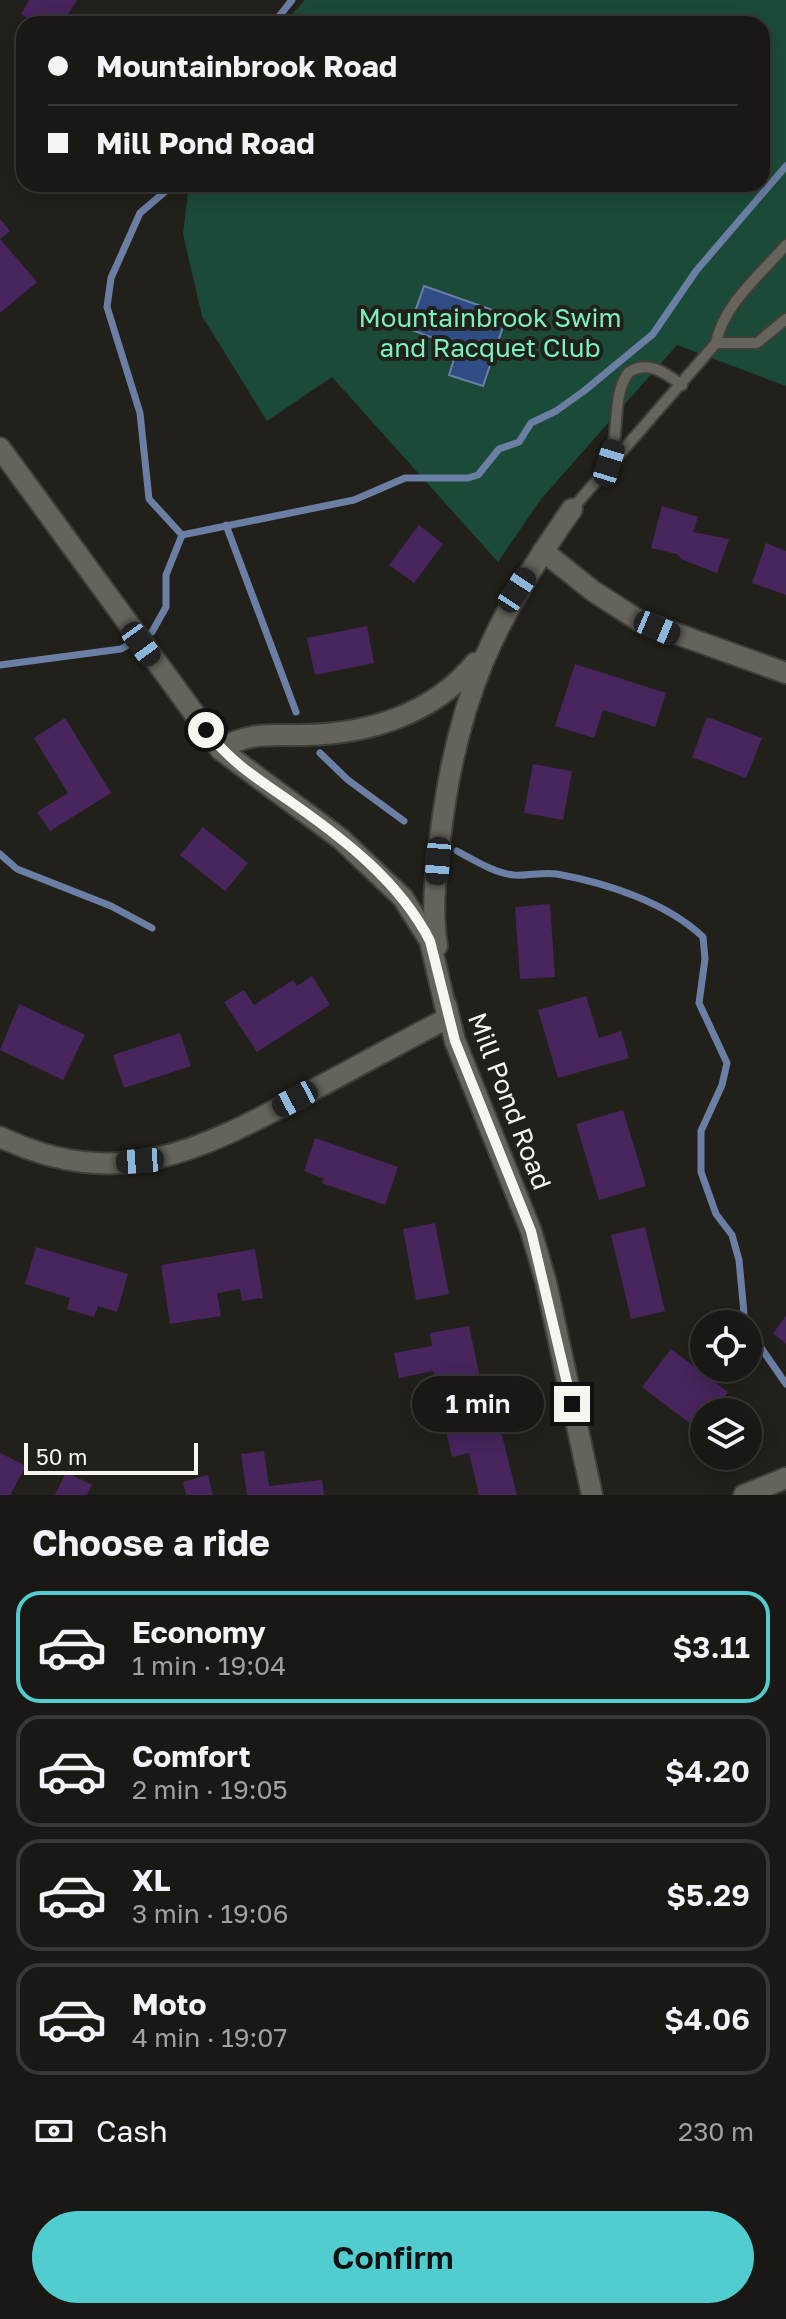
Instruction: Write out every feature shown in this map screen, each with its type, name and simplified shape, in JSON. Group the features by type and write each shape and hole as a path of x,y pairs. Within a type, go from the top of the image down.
{"street":[{"path":"0,448 221,750 341,839 403,898 430,941 448,1018 218,1140 163,1158 116,1163 75,1161 0,1137"},
{"name":"Mill Pond Road","path":"572,509 543,551 494,635 464,709 449,770 441,825 434,918 448,1018 531,1231 546,1282 592,1495"},
{"path":"543,551 593,591 638,620 786,673"},
{"path":"221,750 246,737 349,732 387,723 423,708 452,688 474,665 494,635"},
{"path":"744,1495 786,1478"}],"lane":[{"path":"572,509 609,463 653,421 716,343 718,331 732,307 786,245"},
{"path":"716,343 757,343 786,319"},
{"path":"609,463 618,429 618,397 626,375 643,365 663,372 682,385"}],"green space":[{"name":"Mountainbrook Swim and Racquet Club","path":"305,0 786,0 786,386 677,345 541,499 498,562 332,377 267,421 202,316 183,234 188,192 770,192 770,16 290,16"}],"water":[{"path":"424,286 507,315 483,386 449,375 458,347 409,329"}],"building":[{"path":"29,0 77,0 67,16 21,14"},
{"path":"0,219 10,231 0,239"},
{"path":"0,239 37,282 0,313"},
{"path":"662,506 698,517 693,532 729,539 717,573 683,560 677,554 651,548"},
{"path":"419,525 443,544 414,583 389,565"},
{"path":"766,543 786,551 786,595 752,583"},
{"path":"367,626 374,663 315,675 307,638"},
{"path":"575,664 666,693 655,727 603,710 594,738 555,726"},
{"path":"707,717 762,738 746,778 692,757"},
{"path":"65,718 111,793 50,831 37,812 68,793 34,738"},
{"path":"533,764 572,771 563,820 524,813"},
{"path":"203,827 248,863 225,891 180,855"},
{"path":"550,904 555,977 520,979 515,907"},
{"path":"312,976 330,1005 257,1052 224,1002 244,990 254,1005 293,980 297,986"},
{"path":"586,996 599,1038 621,1031 629,1058 558,1078 538,1010"},
{"path":"19,1004 85,1035 63,1080 0,1050"},
{"path":"180,1033 191,1066 124,1088 113,1055"},
{"path":"623,1110 646,1186 599,1200 576,1124"},
{"path":"315,1138 398,1167 385,1205 322,1183 324,1179 304,1171"},
{"path":"435,1223 449,1294 416,1300 403,1229"},
{"path":"645,1227 665,1311 631,1319 611,1235"},
{"path":"36,1247 128,1274 117,1312 98,1306 94,1317 67,1309 70,1298 25,1284"},
{"path":"255,1249 263,1298 242,1301 240,1289 217,1293 221,1316 170,1324 161,1265"},
{"path":"786,1316 786,1344 773,1333"},
{"path":"469,1326 485,1401 441,1410 433,1371 399,1378 394,1353 432,1346 430,1333"},
{"path":"671,1349 690,1363 690,1382 715,1382 728,1392 724,1398 690,1398 690,1423 642,1387"},
{"path":"498,1419 517,1495 479,1495 469,1453 452,1457 446,1432"},
{"path":"264,1451 269,1486 322,1480 324,1495 247,1495 241,1454"},
{"path":"0,1453 26,1466 10,1495 0,1495"},
{"path":"66,1472 92,1485 87,1495 55,1495"},
{"path":"208,1475 213,1495 186,1495 183,1482"}],"waterway":[{"path":"279,16 292,0"},
{"path":"770,185 786,166"},
{"path":"165,192 140,213 111,278 107,307 140,413 149,499 182,535"},
{"path":"182,535 354,500 405,478 468,478 478,475 499,449 519,442 531,423 556,411 584,391 653,334 696,271 764,192"},
{"path":"226,525 296,712"},
{"path":"0,665 121,649 152,632 166,607 166,575 182,535"},
{"path":"320,753 348,780 404,821"},
{"path":"457,851 507,874 557,874 615,889 653,904 703,937 705,959 699,1003 727,1063 722,1085 701,1131 701,1172 716,1214 732,1235 739,1260 744,1310"},
{"path":"0,854 17,869 111,906 152,928"},
{"path":"762,1349 786,1384"}],"route":[{"path":"206,730 234,761 341,839 403,898 423,926 430,941 455,1041 531,1231 546,1282 572,1404"}]}
